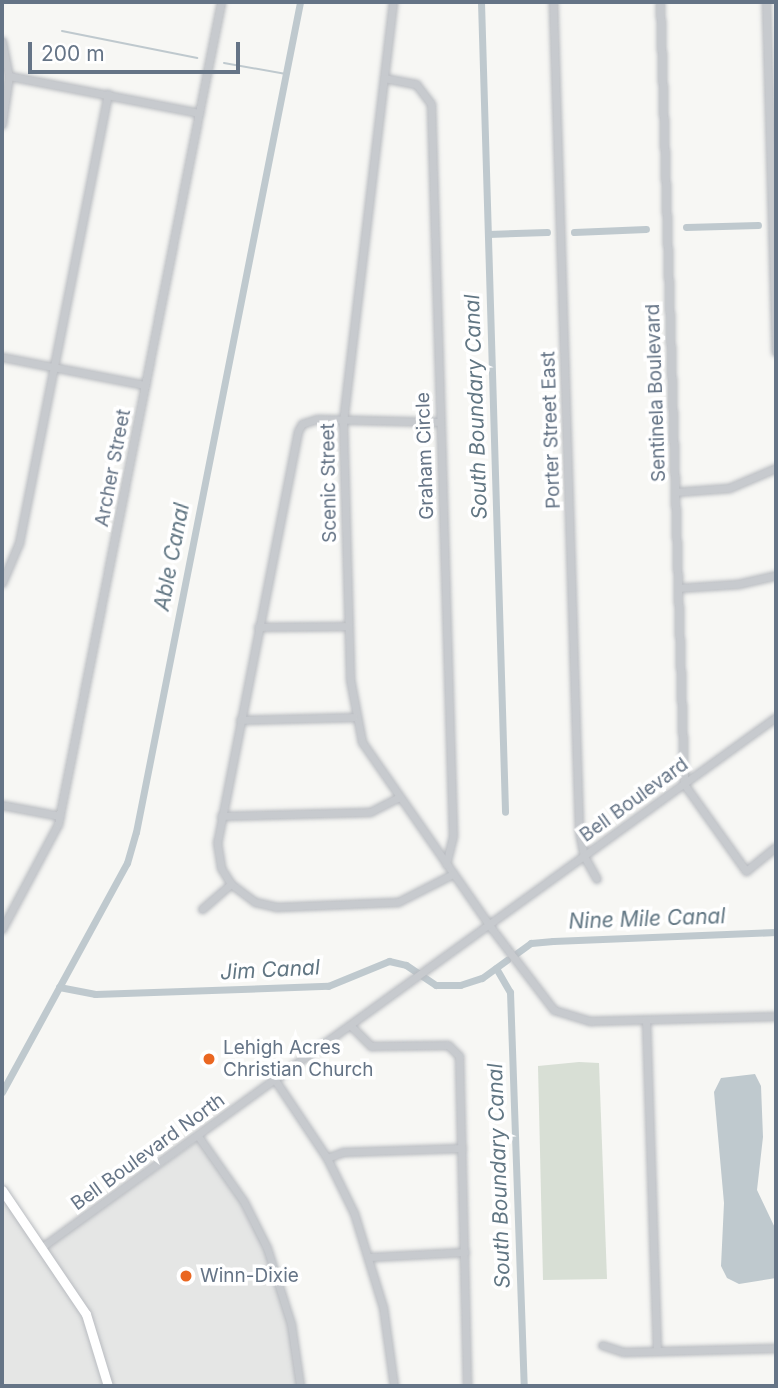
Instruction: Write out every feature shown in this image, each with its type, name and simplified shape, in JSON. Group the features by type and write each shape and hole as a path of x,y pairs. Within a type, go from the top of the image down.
{"main road":[{"path":"2,1190 86,1314 108,1386"}],"street":[{"name":"Archer Street","path":"2,929 52,841 60,816 221,2"},
{"name":"Scenic Street","path":"393,2 343,423 348,626 354,717 370,757 489,925 554,1010 590,1021 776,1016"},
{"name":"Porter Street East","path":"553,2 579,831 584,856"},
{"name":"Sentinela Boulevard","path":"660,2 684,784"},
{"path":"766,2 773,99 776,352"},
{"path":"2,41 9,76 2,124"},
{"path":"9,76 199,113"},
{"name":"Graham Circle","path":"384,78 416,84 430,104 453,836 446,864"},
{"path":"2,583 19,543 108,94"},
{"path":"2,357 145,385"},
{"path":"440,422 343,423 317,419 304,423 298,431 221,816 217,851 231,884 255,902 276,907 380,905 417,896 453,874"},
{"path":"675,492 739,485 776,468"},
{"path":"678,588 738,584 776,575"},
{"path":"258,627 348,626"},
{"path":"240,720 354,717"},
{"name":"Bell Boulevard","path":"511,909 776,717"},
{"path":"684,784 746,871 776,847"},
{"path":"221,816 370,812 398,797"},
{"path":"2,805 60,816"},
{"path":"584,856 597,879"},
{"path":"202,909 231,884"},
{"name":"Bell Boulevard North","path":"42,1247 511,909"},
{"path":"646,1020 657,1351"},
{"path":"350,1026 371,1046 455,1049 459,1056 467,1386"},
{"path":"275,1080 327,1158 370,1257 383,1307 394,1386"},
{"path":"198,1136 231,1181 267,1248 291,1324 300,1386"},
{"path":"327,1158 343,1152 462,1148"},
{"path":"370,1257 465,1252"},
{"path":"601,1345 623,1352 776,1348"}],"shaded area":[{"path":"599,1063 607,1279 543,1280 538,1066"},
{"path":"755,1074 761,1086 763,1137 757,1190 776,1230 776,1278 739,1284 727,1278 721,1266 724,1203 714,1092 721,1078"},
{"path":"203,1137 256,1218 274,1259 287,1299 302,1386 112,1386 89,1313 47,1248"},
{"path":"2,1198 82,1316 103,1386 2,1386"}],"waterway":[{"name":"Able Canal","path":"2,1092 127,863 136,832 300,2"},
{"name":"South Boundary Canal","path":"481,2 505,812"},
{"path":"62,31 197,58"},
{"path":"224,63 286,74"},
{"path":"686,227 758,225"},
{"path":"574,232 646,229"},
{"path":"488,234 547,232"},
{"name":"Nine Mile Canal","path":"517,953 531,943 553,941 776,932"},
{"name":"Jim Canal","path":"59,987 95,994 328,986 389,961 406,965 436,985 460,985 482,978 507,960"},
{"name":"South Boundary Canal","path":"496,968 510,992 524,1386"}],"place":[{"name":"Lehigh Acres Christian Church","path":"209,1059"},
{"name":"Winn-Dixie","path":"186,1276"}]}
